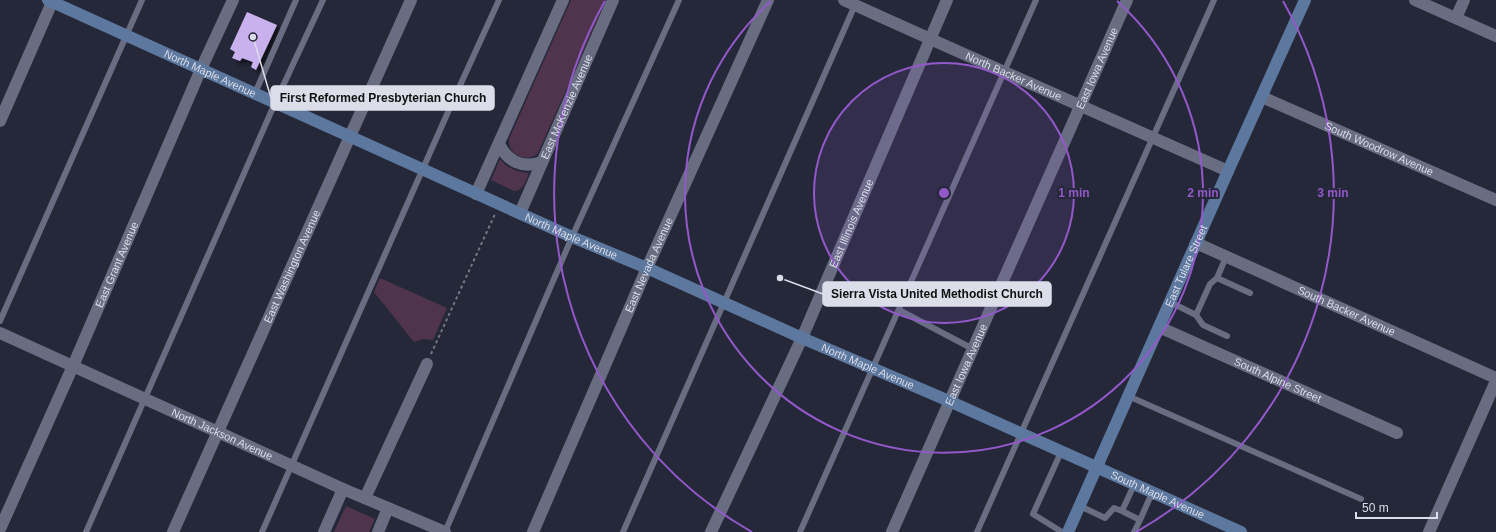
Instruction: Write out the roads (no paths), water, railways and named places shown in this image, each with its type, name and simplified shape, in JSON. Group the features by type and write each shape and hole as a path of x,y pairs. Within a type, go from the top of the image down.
{"main road":[{"name":"East Tulare Street","path":"1068,532 1305,0"},
{"name":"North Maple Avenue","path":"51,1 572,237 647,268 1097,468"},
{"name":"South Maple Avenue","path":"1097,468 1241,532"}],"street":[{"name":"East Grant Avenue","path":"0,529 73,366 201,69 233,0"},
{"name":"East Washington Avenue","path":"173,532 411,0"},
{"path":"476,194 500,144 564,0"},
{"name":"East McKenzie Avenue","path":"520,213 614,0"},
{"name":"East Nevada Avenue","path":"533,532 647,268 768,0"},
{"name":"North Backer Avenue","path":"844,0 856,3 1080,106 1228,171"},
{"name":"East Illinois Avenue","path":"711,532 802,338 947,0"},
{"name":"East Iowa Avenue","path":"892,532 1127,0"},
{"path":"1415,0 1496,36"},
{"path":"1456,18 1464,0"},
{"path":"0,121 51,1"},
{"name":"South Woodrow Avenue","path":"1262,97 1496,200"},
{"path":"500,144 504,153 510,159 523,165 533,165 542,162"},
{"name":"South Backer Avenue","path":"1196,243 1496,379"},
{"name":"South Alpine Street","path":"1159,327 1397,433"},
{"name":"North Jackson Avenue","path":"0,333 344,489 445,532"},
{"path":"365,498 427,364"},
{"path":"1430,532 1496,379"},
{"path":"324,532 344,489"},
{"path":"378,532 388,508"}],"lane":[{"path":"0,321 142,0"},
{"path":"255,93 296,0"},
{"path":"86,532 275,103 322,2 314,0"},
{"path":"262,532 499,0"},
{"path":"445,532 572,237 679,0"},
{"path":"800,532 1036,0"},
{"path":"977,532 1214,0"},
{"path":"623,532 856,3"},
{"path":"1196,314 1210,284 1217,278 1226,257"},
{"path":"1217,278 1250,293"},
{"path":"1170,302 1196,314 1203,325 1227,336"},
{"path":"899,310 973,349"},
{"path":"1128,396 1361,499"},
{"path":"1061,452 1033,514 1062,532"},
{"path":"1122,511 1134,485"},
{"path":"1134,532 1152,493"},
{"path":"1080,506 1105,518 1114,508 1140,520"}],"place":[{"name":"First Reformed Presbyterian Church","path":"253,37"},
{"name":"Sierra Vista United Methodist Church","path":"780,278"}]}
